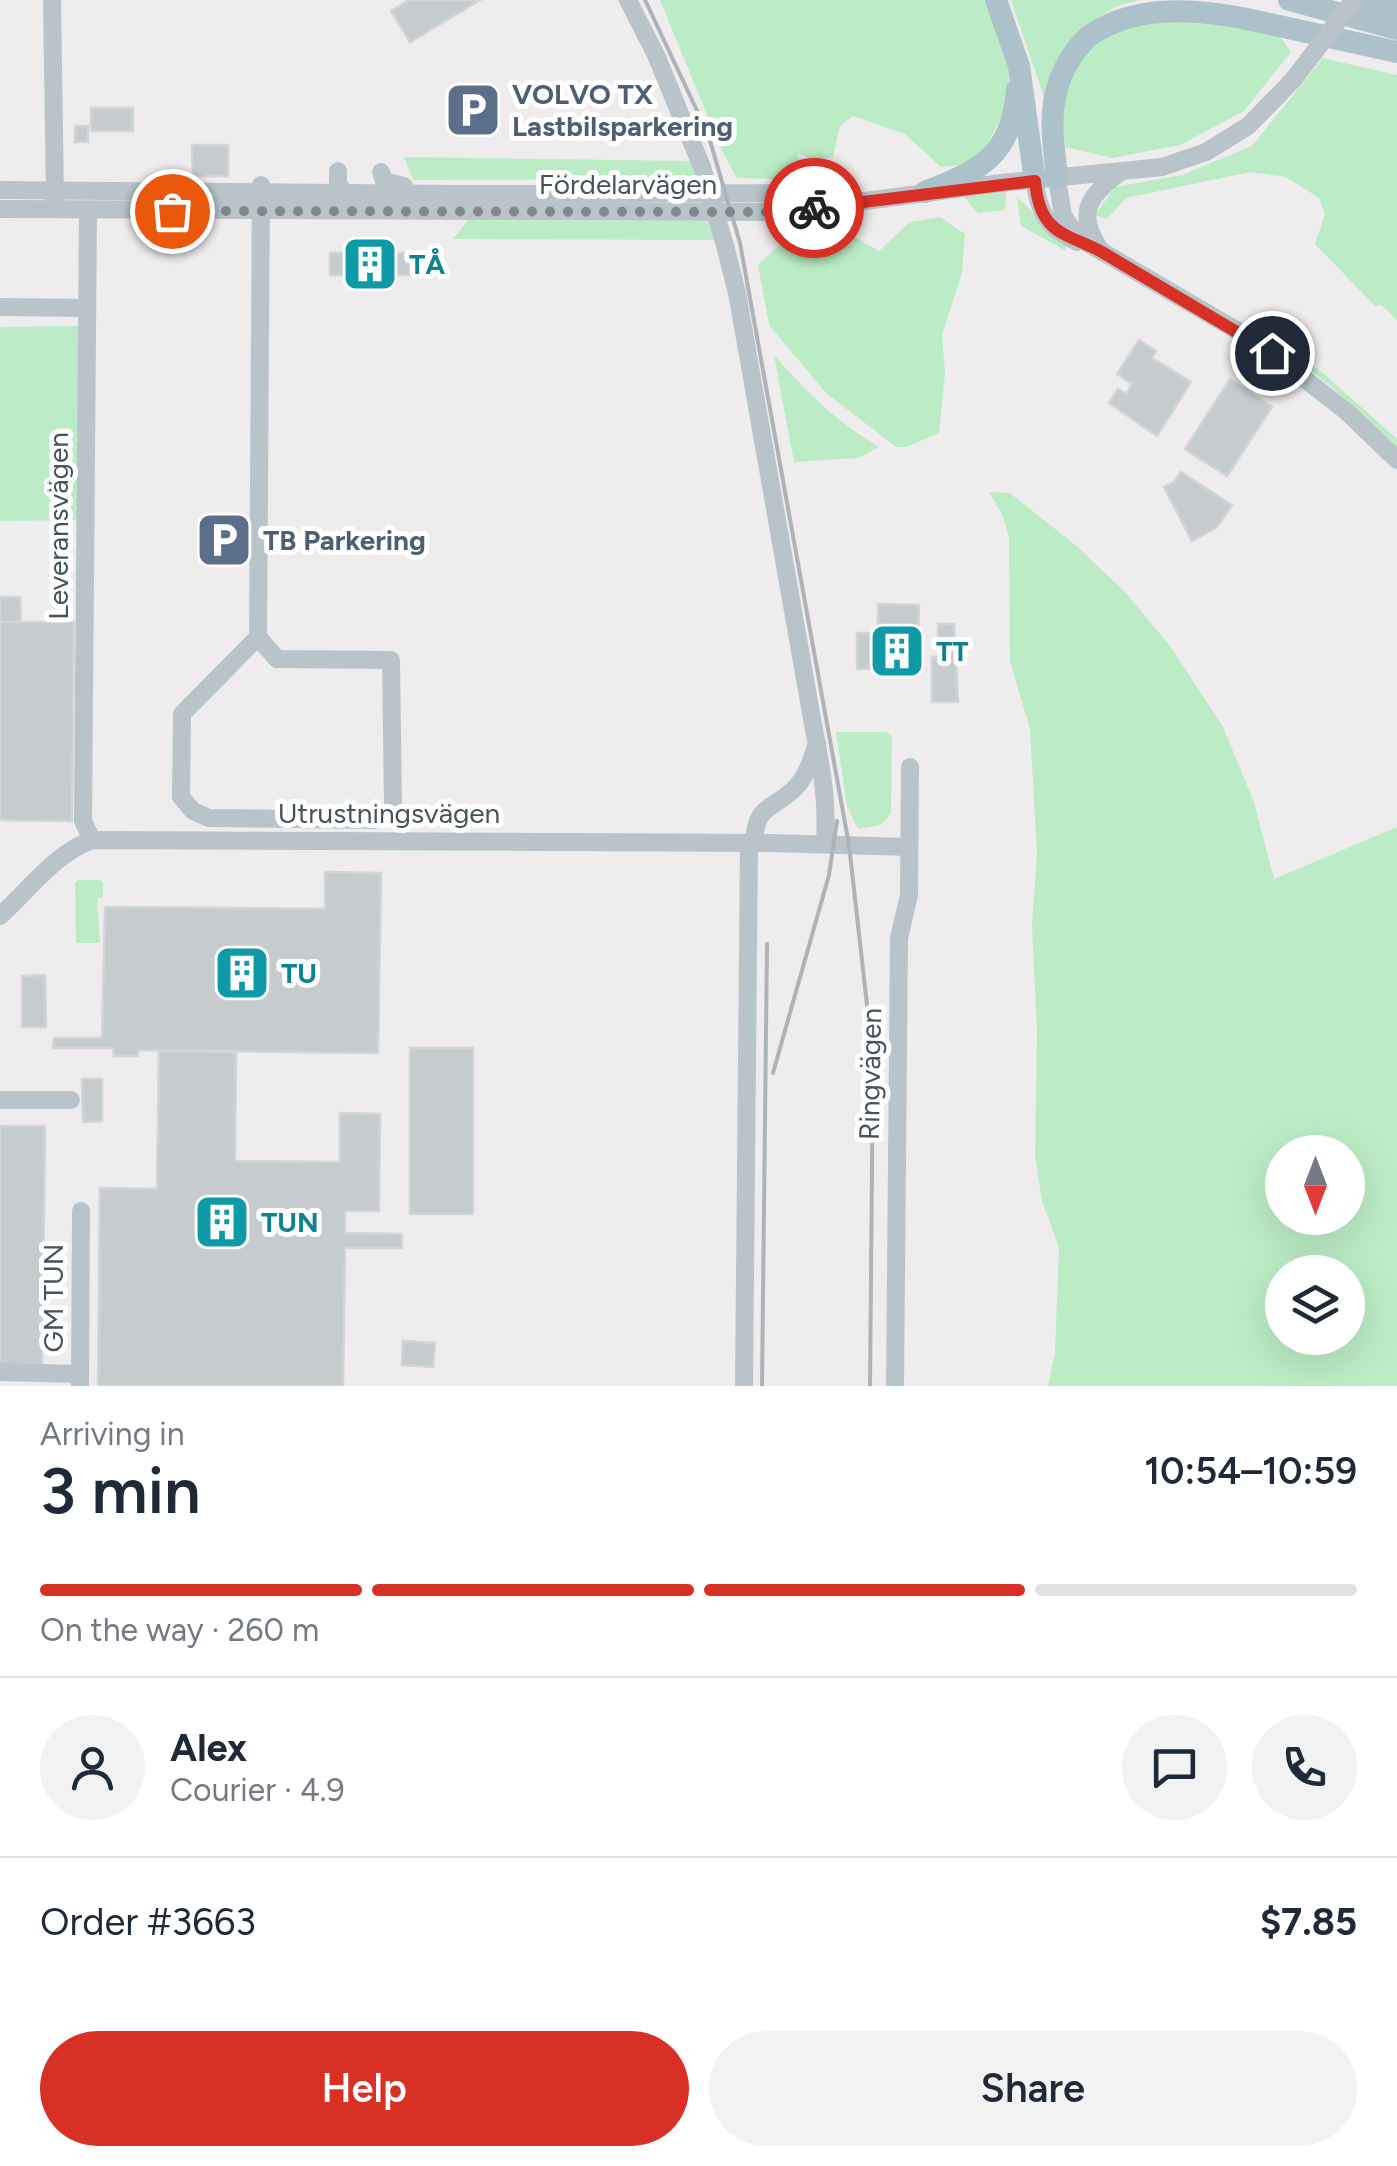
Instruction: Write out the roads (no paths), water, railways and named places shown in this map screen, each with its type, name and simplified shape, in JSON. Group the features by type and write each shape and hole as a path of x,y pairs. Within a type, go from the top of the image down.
{"main road":[{"path":"996,0 1019,66 1046,180"},
{"path":"1289,0 1397,29"},
{"path":"1364,0 1397,9"},
{"path":"1046,180 1058,82 1083,42 1122,14 1146,7 1183,6 1397,52"},
{"path":"925,192 970,174 997,152 1011,121 1019,66"}],"street":[{"path":"52,0 54,196"},
{"path":"628,0 656,55 702,167 737,292 825,777 816,844 909,847"},
{"name":"Fördelarvägen","path":"261,199 389,212 783,212 925,192 1162,168 1225,142 1262,114 1354,0"},
{"name":"Fördelarvägen","path":"381,172 384,181 394,186 424,187 437,194"},
{"path":"1098,250 1088,224 1088,205 1096,192 1118,174"},
{"path":"1046,180 1076,237 1285,362 1347,412 1397,460"},
{"path":"0,209 54,196 88,210 261,199 338,184 344,194"},
{"path":"261,199 319,186"},
{"name":"Fördelarvägen","path":"319,186 344,194 925,192"},
{"path":"0,190 54,196 261,199 361,206"},
{"name":"Fördelarvägen","path":"344,194 361,206 389,212"},
{"path":"258,637 182,714 182,797 186,805 209,818 374,820 388,815 392,806 391,660 277,659 258,637 261,199"},
{"name":"Leveransvägen","path":"88,210 83,821 92,840"},
{"path":"0,307 87,308"},
{"path":"744,1386 752,843 760,813 794,789 807,772 817,744"},
{"name":"Ringvägen","path":"896,1386 898,938 909,895 910,767"},
{"path":"0,916 56,859 92,840"},
{"name":"Utrustningsvägen","path":"92,840 816,844"},
{"path":"0,1100 72,1100"},
{"name":"GM TUN","path":"80,1380 81,1211"},
{"path":"0,1372 80,1380"}],"railway":[{"path":"645,0 708,134 740,243 849,845 873,1058 870,1386"},
{"path":"773,1073 829,875 837,821"},
{"path":"762,1386 767,944"}],"place":[{"name":"VOLVO TX Lastbilsparkering","path":"473,110"},
{"name":"TÅ","path":"370,264"},
{"name":"TB Parkering","path":"224,540"},
{"name":"TT","path":"897,651"},
{"name":"TU","path":"242,973"},
{"name":"TUN","path":"222,1222"}]}
